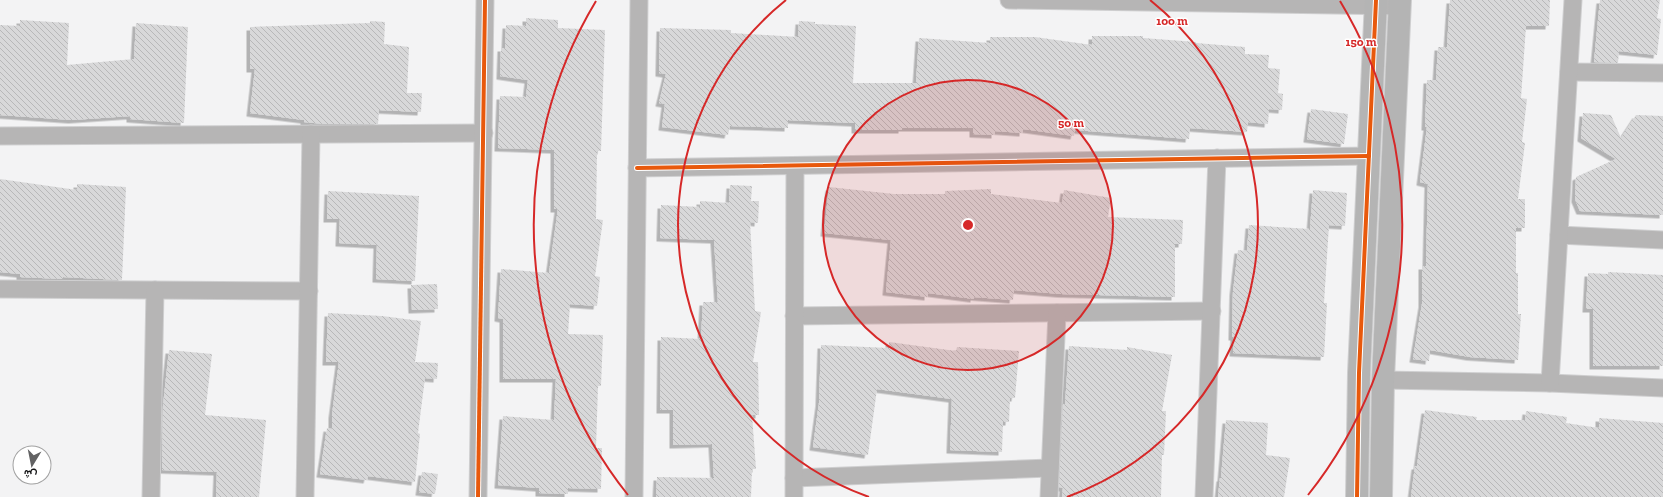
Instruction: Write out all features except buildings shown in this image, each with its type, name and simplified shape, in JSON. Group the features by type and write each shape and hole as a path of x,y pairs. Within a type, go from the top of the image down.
{"street":[{"path":"478,497 486,0"},
{"path":"634,497 639,0"},
{"path":"1009,0 1400,3 1383,380 1381,497"},
{"path":"1550,383 1573,0"},
{"path":"1356,497 1359,373 1376,2"},
{"path":"1568,72 1663,74"},
{"path":"0,136 484,133"},
{"path":"305,497 311,134"},
{"path":"637,168 1369,156"},
{"path":"1204,497 1217,158"},
{"path":"794,497 795,166"},
{"path":"1559,235 1663,240"},
{"path":"0,289 309,291"},
{"path":"151,497 155,290"},
{"path":"794,316 1212,311"},
{"path":"1049,497 1057,313"},
{"path":"1383,380 1550,383 1663,388"},
{"path":"794,478 1050,468"}],"cycle path":[{"path":"478,497 485,0"},
{"path":"1357,497 1359,373 1376,0"},
{"path":"637,168 1369,156"}]}
